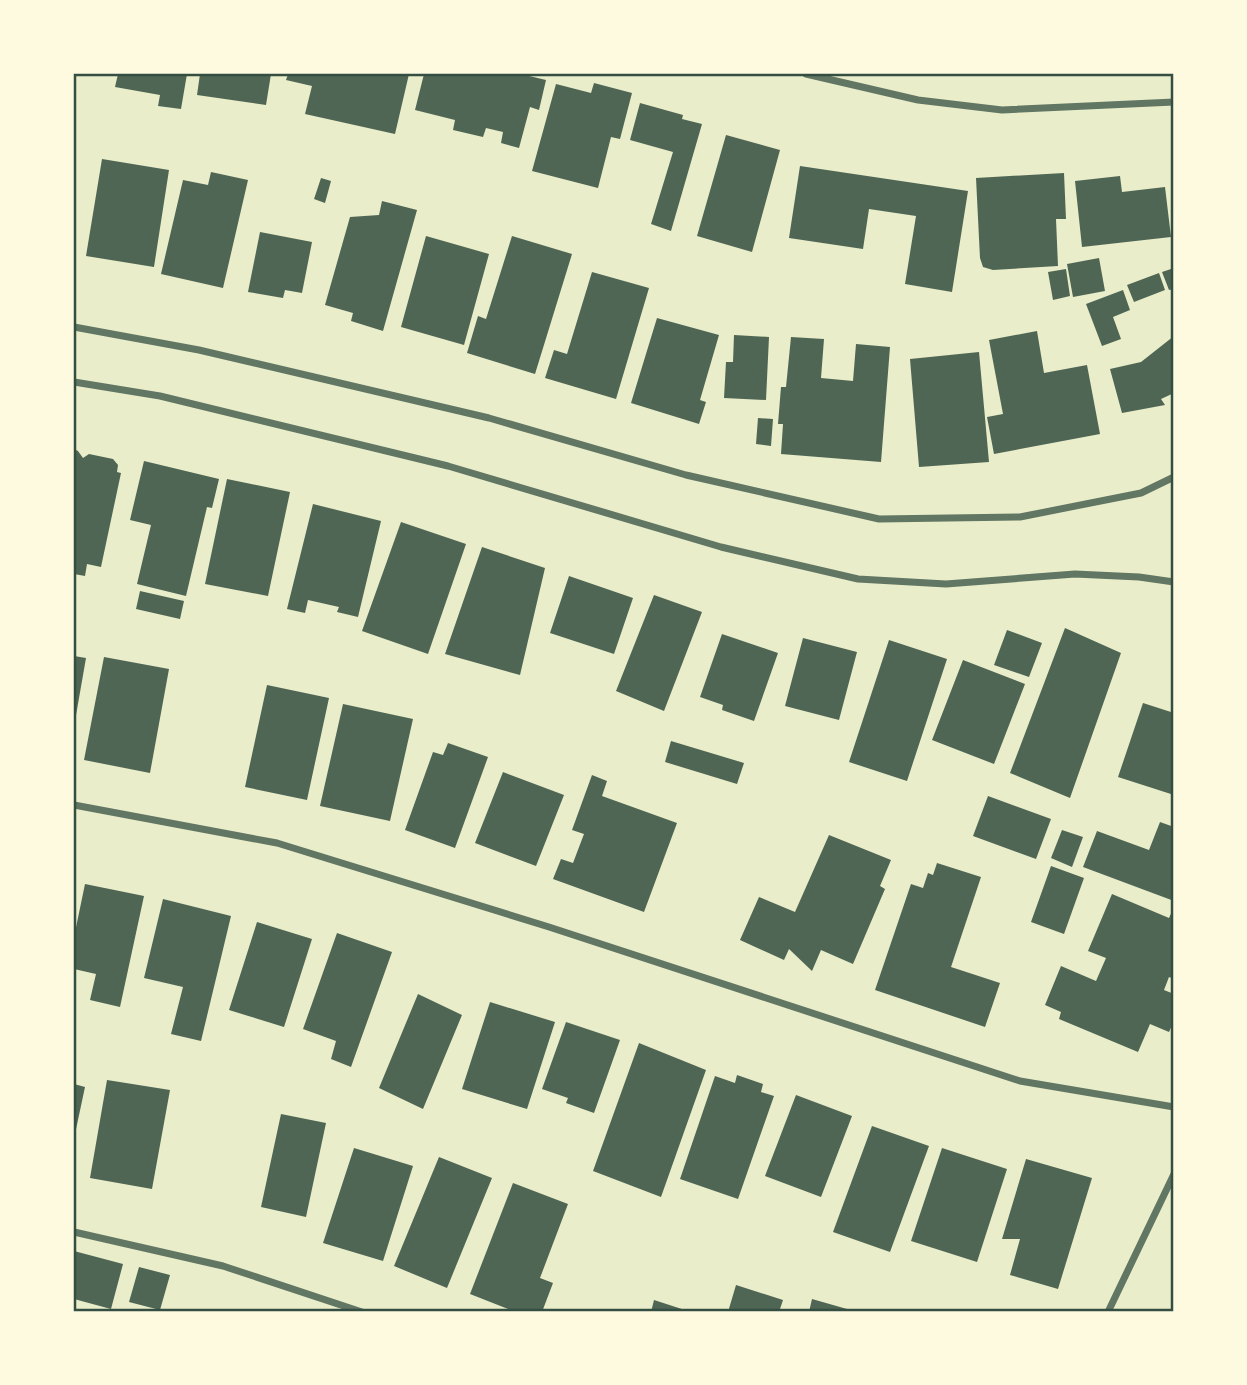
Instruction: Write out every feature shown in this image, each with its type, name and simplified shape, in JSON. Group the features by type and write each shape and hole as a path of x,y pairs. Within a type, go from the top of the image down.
{"street":[{"path":"806,74 918,100 1002,110 1174,102"},
{"path":"74,327 199,350 476,415 686,475 879,519 1020,517 1141,493 1174,477"},
{"path":"74,382 160,396 448,466 721,547 858,579 946,583 1075,573 1174,582"},
{"path":"74,805 277,843 549,928 1020,1082 1174,1107"},
{"path":"1108,1311 1174,1174"},
{"path":"74,1232 223,1266 362,1311"}],"building":[{"path":"118,74 187,74 181,109 158,106 160,95 115,87"},
{"path":"200,74 271,74 266,105 197,95"},
{"path":"288,74 409,74 395,134 305,114 312,86 286,80"},
{"path":"424,74 521,74 546,80 539,110 530,107 519,148 501,143 503,132 486,128 483,137 453,130 455,120 415,110"},
{"path":"594,83 632,93 620,139 611,137 598,188 532,171 556,84 591,93"},
{"path":"640,103 683,115 682,119 702,124 671,231 651,224 673,152 630,140"},
{"path":"726,135 780,150 752,252 697,236"},
{"path":"102,159 169,170 154,267 86,256"},
{"path":"800,166 968,191 952,292 905,284 916,216 869,209 863,249 789,238"},
{"path":"211,172 248,180 223,288 161,274 183,180 208,185"},
{"path":"1064,173 1066,219 1056,219 1058,266 993,270 983,267 980,258 976,178"},
{"path":"1120,176 1122,192 1165,187 1171,237 1082,247 1075,181"},
{"path":"321,178 331,181 325,203 314,199"},
{"path":"382,201 417,210 383,331 351,321 353,313 325,305 350,217 379,215"},
{"path":"260,232 312,242 302,293 285,290 283,298 248,292"},
{"path":"426,236 489,254 464,345 401,327"},
{"path":"512,236 572,254 535,374 467,353 478,316 486,319"},
{"path":"1099,258 1105,291 1073,297 1067,264"},
{"path":"1174,268 1174,289 1169,290 1162,272"},
{"path":"1066,269 1070,296 1053,300 1048,272"},
{"path":"592,272 649,288 616,399 545,378 554,350 567,354"},
{"path":"1159,273 1165,290 1134,302 1127,285"},
{"path":"1123,290 1130,310 1113,317 1121,339 1102,346 1086,304"},
{"path":"657,318 719,335 700,400 706,402 699,424 631,403"},
{"path":"1037,331 1044,373 1087,365 1100,434 994,454 987,417 1003,414 989,340"},
{"path":"734,335 769,337 766,400 724,398 726,362 733,362"},
{"path":"1174,336 1174,393 1161,399 1165,405 1122,413 1110,369 1141,362"},
{"path":"791,337 824,339 821,378 853,381 856,344 890,347 881,462 781,454 783,424 778,424 781,387 786,387"},
{"path":"979,352 989,462 919,467 910,359"},
{"path":"758,418 773,419 771,446 756,444"},
{"path":"74,449 83,458 89,454 113,459 118,465 117,472 121,473 101,567 87,564 85,576 74,574"},
{"path":"144,461 219,479 212,508 207,507 186,596 137,584 151,525 130,520"},
{"path":"227,479 290,492 268,596 205,584"},
{"path":"313,504 381,521 358,617 337,612 339,607 308,600 305,613 287,609"},
{"path":"401,522 466,544 428,654 362,631"},
{"path":"482,547 545,568 520,675 445,654"},
{"path":"569,576 633,598 614,654 550,633"},
{"path":"140,591 184,601 180,619 136,609"},
{"path":"654,595 702,612 664,711 616,691"},
{"path":"1065,628 1121,653 1070,798 1010,773"},
{"path":"1007,630 1042,643 1029,677 994,665"},
{"path":"722,634 778,653 754,721 722,710 723,705 700,697"},
{"path":"803,638 857,652 839,720 785,706"},
{"path":"889,640 947,659 907,781 849,762"},
{"path":"74,656 86,658 75,721 74,721"},
{"path":"104,657 169,669 150,773 84,760"},
{"path":"963,660 1025,684 994,764 932,740"},
{"path":"267,685 329,698 307,800 245,787"},
{"path":"1143,703 1174,713 1174,795 1118,777"},
{"path":"343,704 413,719 390,821 320,806"},
{"path":"671,741 744,763 737,784 665,762"},
{"path":"448,743 488,757 455,848 405,830 433,752 443,755"},
{"path":"503,772 564,795 536,866 475,843"},
{"path":"592,775 607,781 602,796 677,823 644,912 553,879 561,859 573,863 584,834 572,830"},
{"path":"988,796 1051,819 1036,859 973,836"},
{"path":"1160,822 1174,827 1174,901 1083,867 1097,831 1149,850"},
{"path":"1062,830 1083,837 1072,867 1051,858"},
{"path":"829,835 891,860 880,886 885,889 853,964 821,950 812,971 789,949 784,960 740,940 759,897 795,912"},
{"path":"937,863 981,877 951,967 1000,983 985,1027 875,990 911,884 923,888 928,873 933,875"},
{"path":"1051,866 1084,878 1064,934 1031,922"},
{"path":"85,884 144,896 120,1007 90,1000 96,974 74,969 74,937"},
{"path":"1112,894 1169,918 1174,907 1174,979 1169,977 1164,990 1174,994 1174,1021 1169,1032 1150,1024 1138,1052 1059,1019 1061,1012 1045,1005 1061,966 1096,981 1106,958 1088,951"},
{"path":"163,899 231,916 201,1041 171,1034 183,987 144,978"},
{"path":"257,922 312,939 284,1027 229,1010"},
{"path":"337,933 392,952 351,1067 331,1059 336,1041 303,1029"},
{"path":"418,994 462,1015 423,1109 379,1088"},
{"path":"490,1002 555,1022 527,1109 462,1089"},
{"path":"566,1022 620,1040 594,1113 566,1103 568,1098 542,1089"},
{"path":"639,1043 706,1070 661,1197 593,1171"},
{"path":"737,1075 763,1084 761,1092 774,1096 738,1199 680,1179 715,1076 735,1083"},
{"path":"107,1080 170,1090 152,1189 90,1178"},
{"path":"74,1084 85,1087 75,1134 74,1134"},
{"path":"796,1095 852,1116 821,1197 765,1176"},
{"path":"281,1114 326,1123 306,1217 261,1207"},
{"path":"872,1126 929,1146 890,1252 833,1232"},
{"path":"354,1148 413,1166 383,1261 323,1243"},
{"path":"942,1148 1007,1169 977,1262 911,1241"},
{"path":"439,1157 492,1178 447,1288 394,1266"},
{"path":"1026,1159 1092,1178 1058,1289 1010,1275 1020,1239 1002,1239"},
{"path":"513,1183 568,1204 540,1278 553,1283 542,1312 516,1312 470,1294"},
{"path":"74,1251 123,1264 111,1309 74,1299"},
{"path":"139,1267 170,1275 160,1310 129,1302"},
{"path":"736,1285 783,1300 779,1312 728,1312"},
{"path":"812,1299 854,1311 854,1312 809,1312"},
{"path":"654,1300 688,1311 688,1312 651,1312"}]}
